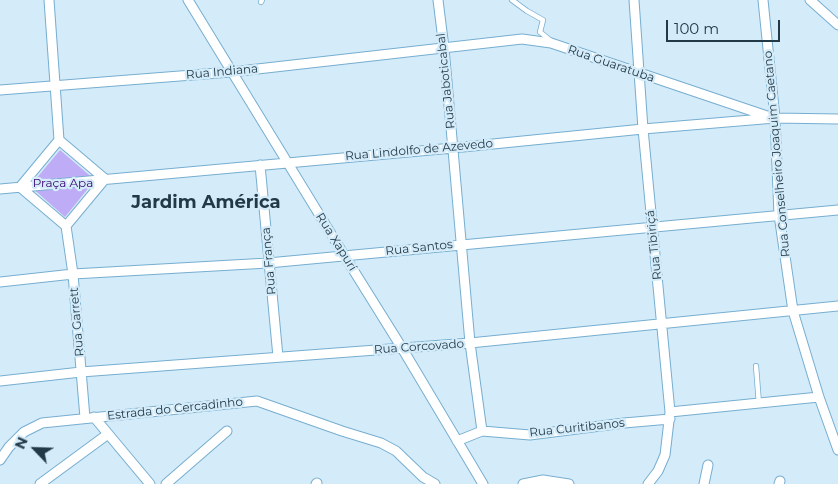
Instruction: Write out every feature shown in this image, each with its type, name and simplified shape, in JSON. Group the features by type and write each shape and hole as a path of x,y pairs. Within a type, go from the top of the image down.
{"street":[{"path":"50,0 59,140 20,187 66,226 105,179 59,140"},
{"name":"Rua Xapurí","path":"188,0 402,348 483,484"},
{"name":"Rua Jaboticabal","path":"438,0 444,48 470,343 482,431"},
{"name":"Rua Tibiriçá","path":"634,0 643,129 670,416 665,456 658,471 648,484"},
{"name":"Rua Conselheiro Joaquim Caetano","path":"763,0 775,118 780,215 793,311 819,397 838,450"},
{"path":"810,0 838,25"},
{"name":"Rua Guaratuba","path":"444,48 522,39 556,45 775,118"},
{"name":"Rua Indiana","path":"0,90 231,72 444,48"},
{"name":"Rua Lindolfo de Azevedo","path":"0,189 643,129 775,118 838,119"},
{"name":"Rua França","path":"260,165 278,357"},
{"name":"Rua Santos","path":"0,282 72,274 268,263 838,210"},
{"name":"Rua Garrett","path":"66,226 81,372 90,418"},
{"name":"Rua Corcovado","path":"0,381 81,372 470,343 838,306"},
{"name":"Rua Curitibanos","path":"458,441 482,431 530,435 819,397"},
{"name":"Estrada do Cercadinho","path":"0,460 9,447 24,432 42,423 257,401 381,443 396,451 423,477 435,484"},
{"path":"90,418 108,434 150,484"},
{"path":"166,484 227,431"},
{"path":"40,484 108,434"},
{"path":"704,484 708,465"},
{"path":"523,484 542,482 569,484"}],"lane":[{"path":"512,0 543,20 540,32 556,45"},
{"path":"756,366 759,404"}],"green space":[{"name":"Praça Apa","path":"60,150 95,180 65,217 30,186"}],"district":[{"name":"Jardim América","path":"206,203"}]}
